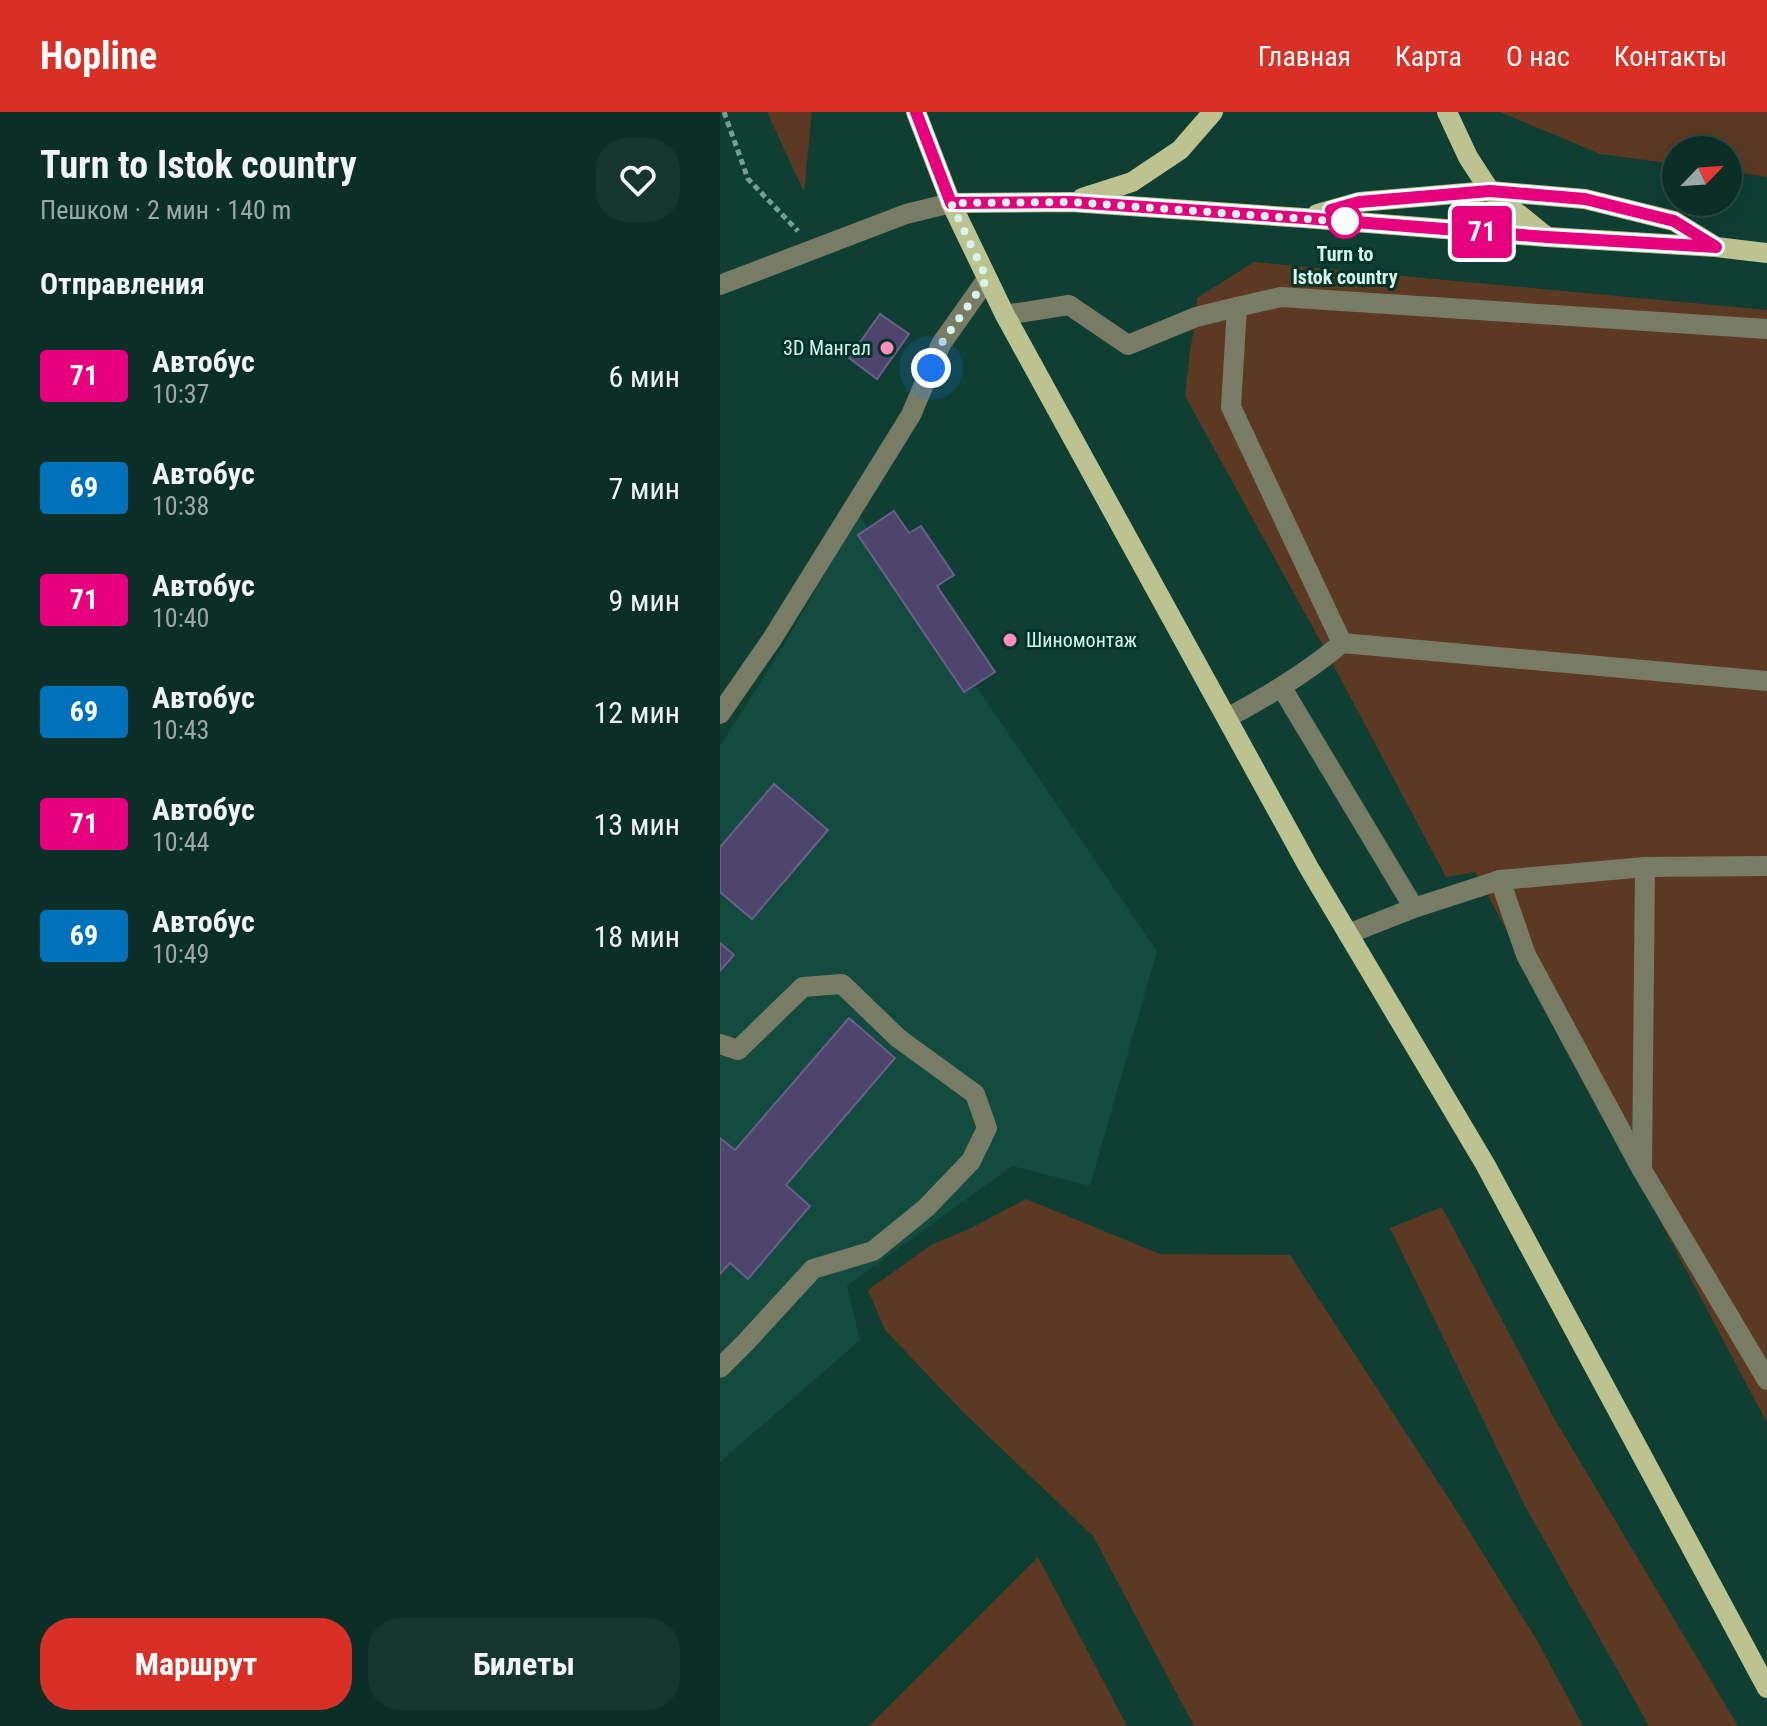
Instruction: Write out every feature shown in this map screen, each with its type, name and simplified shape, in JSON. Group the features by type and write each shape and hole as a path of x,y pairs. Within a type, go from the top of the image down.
{"main road":[{"path":"916,112 951,203 1005,315 1309,868 1485,1164 1767,1688"},
{"path":"1071,202 1132,182 1180,150 1213,112"},
{"path":"1447,112 1468,157 1490,191 1547,237"},
{"path":"1304,218 1359,202 1490,191 1585,199 1674,221 1716,247"},
{"path":"951,203 1071,202 1767,253"}],"street":[{"path":"720,285 906,214 951,203"},
{"path":"720,714 772,639 911,415 941,344 987,279"},
{"path":"1005,315 1069,305 1128,345 1196,317 1281,297 1767,329"},
{"path":"1237,307 1231,407 1342,643"},
{"path":"1227,718 1282,688 1342,643 1767,681"},
{"path":"1282,688 1414,908"},
{"path":"1348,934 1414,908 1500,880 1645,867 1767,866"},
{"path":"1642,1170 1645,867"},
{"path":"1500,880 1526,955 1642,1170 1767,1380"},
{"path":"720,1044 738,1050 803,987 842,984 898,1038 975,1094 987,1128 971,1161 926,1208 873,1251 813,1269 720,1368"}],"path":[{"path":"724,112 748,179 816,249"}],"shaded area":[{"path":"767,112 812,112 804,192"},
{"path":"1500,112 1767,112 1767,177 1742,173 1742,136 1662,136 1662,162 1600,154"},
{"path":"1254,262 1767,310 1767,1423 1483,886 1475,872 1446,877 1185,396 1197,298"},
{"path":"859,515 1157,951 1090,1186 1012,1166 847,1286 860,1340 720,1462 720,746 782,648"},
{"path":"1026,1199 1160,1254 1290,1255 1453,1505 1538,1642 1583,1726 1194,1726 1093,1536 962,1411 885,1330 868,1290 931,1245"},
{"path":"1442,1207 1554,1418 1738,1726 1649,1726 1525,1506 1390,1228"},
{"path":"1038,1557 1127,1726 869,1726"}],"building":[{"path":"880,314 909,334 877,379 849,358"},
{"path":"894,511 909,533 921,526 954,575 937,586 995,672 964,692 858,535"},
{"path":"774,784 828,830 752,919 720,892 720,847"},
{"path":"720,943 734,955 720,971"},
{"path":"849,1018 895,1058 786,1185 810,1206 748,1279 730,1263 720,1274 720,1138 735,1150"}],"bus line":[{"name":"71","path":"916,112 951,203 1071,202 1716,247 1674,221 1585,199 1490,191 1359,202 1331,210"}],"place":[{"name":"Turn to Istok country","path":"1345,221"},
{"name":"3D Мангал","path":"887,348"},
{"name":"Шиномонтаж","path":"1010,640"}],"route":[{"path":"931,368 941,344 987,279 951,203 1071,202 1348,222 1345,221"}]}
